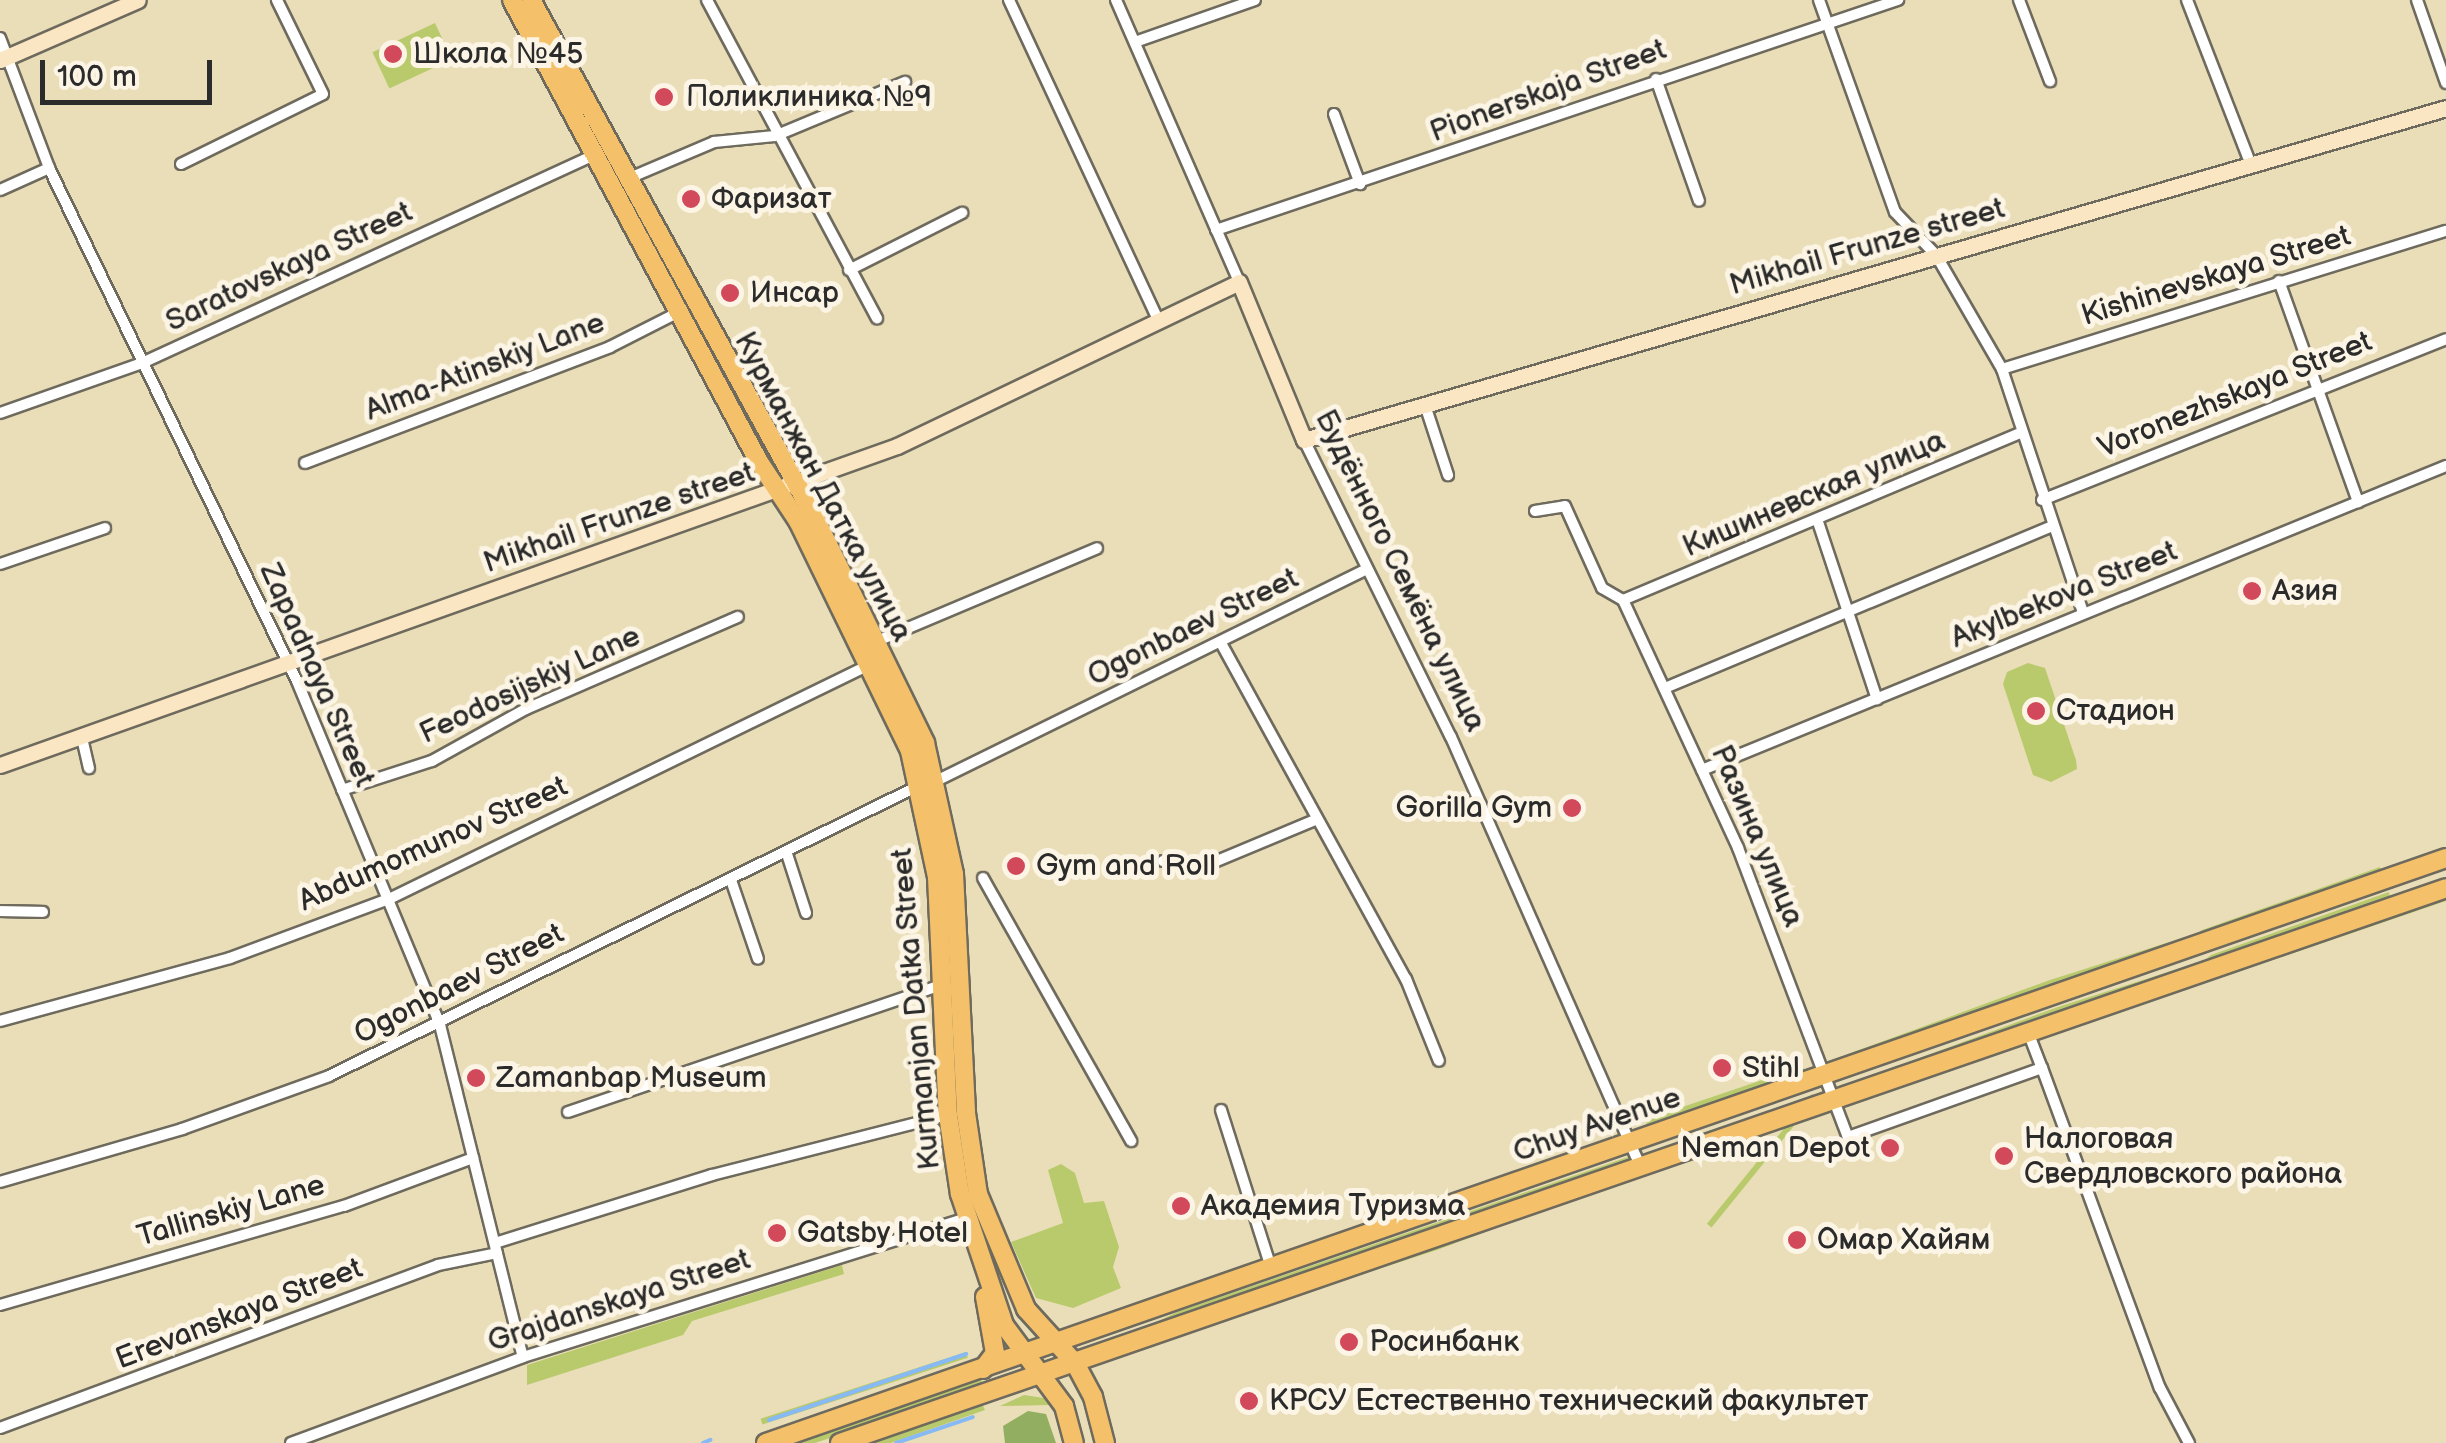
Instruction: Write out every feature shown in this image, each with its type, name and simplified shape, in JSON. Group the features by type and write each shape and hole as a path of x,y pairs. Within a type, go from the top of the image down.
{"main road":[{"path":"3,59 138,0"},
{"name":"Kurmanjan Datka Street","path":"512,0 680,312 786,488 929,783 945,984 948,1115 966,1218 982,1271"},
{"name":"Курманжан Датка улица","path":"530,0 627,178 786,488 876,642 929,783 960,928 966,1112 978,1194 1026,1309 1060,1342 1075,1363 1105,1443"},
{"name":"Mikhail Frunze street","path":"1304,440 2446,108"},
{"name":"Mikhail Frunze street","path":"0,764 786,488 1012,395 1156,318 1240,282"},
{"name":"Будённого Семёна улица","path":"1240,282 1304,440"},
{"name":"Chuy Avenue","path":"766,1443 2446,858"},
{"path":"2405,872 2415,898"},
{"name":"Chuy Avenue","path":"840,1443 1833,1096 2446,888"},
{"path":"982,1271 1004,1326 1044,1374 1064,1406 1074,1443"},
{"path":"982,1271 995,1353 982,1370"}],"street":[{"path":"182,164 322,94 276,0"},
{"path":"707,0 775,136 877,319"},
{"path":"1009,0 1156,318"},
{"name":"Будённого Семёна улица","path":"1116,0 1240,282"},
{"path":"1134,42 1255,0"},
{"path":"1819,0 1884,188 1908,231 1936,256 2002,369 2050,527 2083,613"},
{"name":"Pionerskaja Street","path":"1216,230 1360,184 1656,78 1898,0"},
{"path":"2019,0 2050,81"},
{"path":"2187,0 2251,165"},
{"path":"2417,0 2446,84"},
{"name":"Zapadnaya Street","path":"0,38 3,59 49,168 288,664 440,1025 523,1357"},
{"path":"1656,78 1699,201"},
{"path":"627,178 714,142 775,136 905,82"},
{"path":"1334,114 1360,184"},
{"name":"Saratovskaya Street","path":"0,413 142,363 595,155"},
{"path":"0,190 49,168"},
{"path":"849,270 962,213"},
{"name":"Kishinevskaya Street","path":"2002,369 2446,231"},
{"path":"2279,281 2358,502"},
{"name":"Alma-Atinskiy Lane","path":"305,464 610,347 680,312"},
{"name":"Voronezhskaya Street","path":"2042,500 2446,339"},
{"path":"1424,405 1448,474"},
{"name":"Кишиневская улица","path":"1624,600 1818,522 2022,432"},
{"name":"Будённого Семёна улица","path":"1304,440 1364,570 1451,737 1639,1164"},
{"name":"Akylbekova Street","path":"1702,770 2446,466"},
{"name":"Разина улица","path":"1535,511 1565,506 1602,588 1624,600 1702,770 1848,1138 2042,1068"},
{"path":"1818,522 1878,700"},
{"path":"1665,688 2050,527"},
{"path":"0,564 105,528"},
{"path":"876,642 1097,548"},
{"name":"Ogonbaev Street","path":"0,1182 182,1129 329,1076 1364,570"},
{"name":"Feodosijskiy Lane","path":"342,790 432,762 526,710 738,616"},
{"path":"1221,642 1315,820 1406,978 1439,1062"},
{"name":"Abdumomunov Street","path":"0,1022 230,958 388,899 870,665"},
{"path":"82,738 89,768"},
{"path":"1163,861 1212,863 1315,820"},
{"path":"786,854 806,913"},
{"path":"983,878 1131,1142"},
{"path":"731,880 758,959"},
{"path":"0,911 43,912"},
{"path":"568,1112 945,984"},
{"path":"2027,1029 2160,1388 2188,1443"},
{"path":"1221,1110 1272,1268"},
{"name":"Erevanskaya Street","path":"0,1428 438,1265 712,1175 948,1115"},
{"name":"Tallinskiy Lane","path":"0,1304 344,1206 473,1158"},
{"name":"Grajdanskaya Street","path":"291,1443 523,1357 966,1218"}],"green space":[{"path":"435,23 452,59 389,88 372,52"},
{"name":"Стадион","path":"2028,663 2045,668 2076,760 2077,769 2051,782 2033,775 2003,684 2007,672"},
{"path":"2380,867 2382,873 2197,934 2202,930"},
{"path":"2389,892 2390,898 2205,960 2211,955"},
{"path":"2446,894 2446,901 1846,1105"},
{"path":"2185,937 2184,941 1829,1061 2050,980"},
{"path":"2194,966 1838,1088 2058,1007"},
{"path":"1801,1067 1807,1071 1647,1124 1644,1120"},
{"path":"1812,1094 1817,1098 1712,1228 1707,1224"},
{"path":"1628,1157 1627,1162 1133,1333 1177,1312"},
{"path":"1061,1164 1075,1173 1084,1203 1104,1201 1119,1247 1113,1267 1121,1288 1073,1308 1036,1298 1011,1242 1063,1223 1048,1170"},
{"path":"1637,1175 1437,1250 1135,1348"},
{"path":"842,1265 844,1274 692,1321 683,1335 527,1385 527,1365"},
{"path":"966,1352 968,1358 762,1424 761,1419"},
{"path":"981,1379 984,1387 815,1443 790,1443"},
{"path":"1024,1395 1044,1398 1050,1405 1000,1406"},
{"path":"982,1404 985,1410 891,1443 868,1443"},
{"path":"1028,1411 1046,1414 1056,1443 1005,1443 1003,1426"}],"waterway":[{"path":"769,1420 966,1354"},
{"path":"896,1443 973,1417"},
{"path":"703,1443 710,1440"}],"place":[{"name":"Школа №45","path":"393,54"},
{"name":"Поликлиника №9","path":"664,97"},
{"name":"Фаризат","path":"691,199"},
{"name":"Инсар","path":"730,293"},
{"name":"Азия","path":"2252,591"},
{"name":"Стадион","path":"2036,711"},
{"name":"Gorilla Gym","path":"1572,808"},
{"name":"Gym and Roll","path":"1016,866"},
{"name":"Stihl","path":"1722,1068"},
{"name":"Zamanbap Museum","path":"476,1078"},
{"name":"Neman Depot","path":"1890,1148"},
{"name":"Налоговая Свердловского района","path":"2004,1156"},
{"name":"Академия Туризма","path":"1181,1206"},
{"name":"Gatsby Hotel","path":"777,1233"},
{"name":"Омар Хайям","path":"1797,1240"},
{"name":"Росинбанк","path":"1349,1342"},
{"name":"КРСУ Естественно технический факультет","path":"1249,1401"}]}
